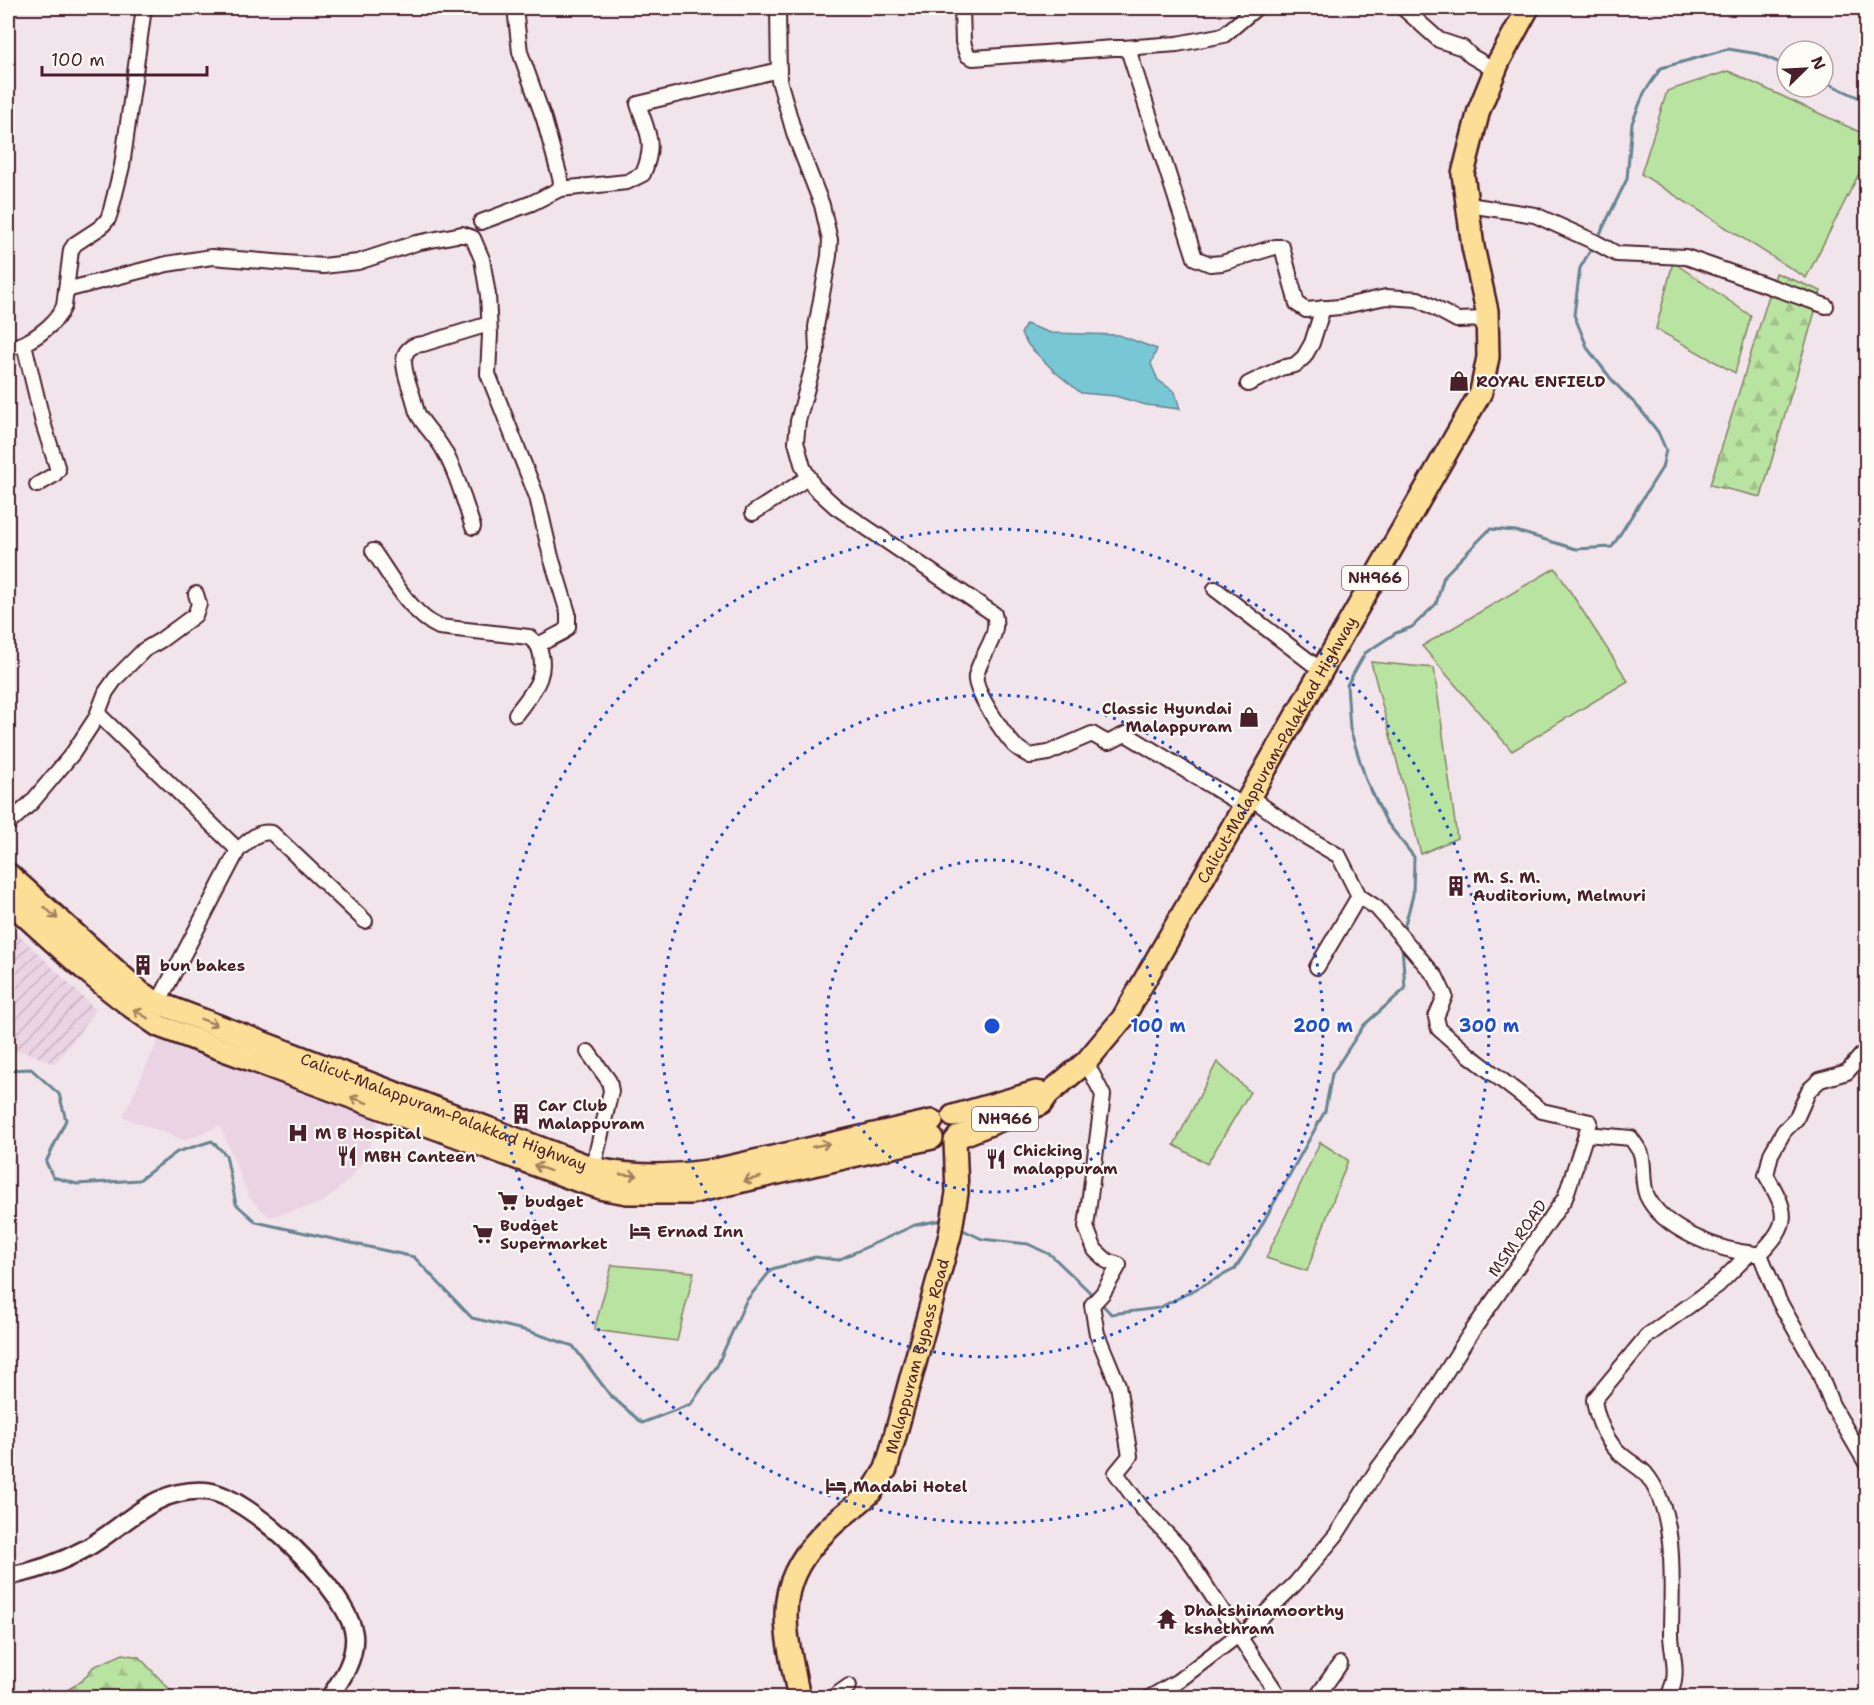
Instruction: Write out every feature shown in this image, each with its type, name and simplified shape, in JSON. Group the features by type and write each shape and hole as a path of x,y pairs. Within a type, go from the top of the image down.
{"highway":[{"name":"Calicut-Malappuram-Palakkad Highway","path":"8,900 94,978 130,1007 159,1026 604,1189 627,1193 690,1192 943,1136 1041,1104 1048,1094 1086,1062 1123,1018 1481,392 1488,357 1487,311 1473,247 1463,174 1479,110 1495,70 1528,8"},
{"name":"Calicut-Malappuram-Palakkad Highway","path":"8,874 141,993 158,1003 593,1168 618,1174 684,1175 943,1136"},
{"path":"243,1057 251,1037"},
{"name":"NH966","path":"943,1136 941,1114 952,1116 1036,1092 1048,1094"},
{"name":"Malappuram Bypass Road","path":"799,1698 785,1625 786,1594 799,1562 828,1528 872,1491 886,1468 950,1235 957,1193 943,1136"}],"street":[{"path":"8,347 24,344 61,314 71,250 75,244 101,227 108,219 122,166 144,8"},
{"path":"515,8 520,52 543,119 561,181 560,189"},
{"path":"778,8 781,88 795,136 822,205 830,240 816,327 817,351 797,431 796,442 803,467 814,487 836,507 994,614 997,622 976,677 979,693 1015,746 1030,756 1048,753 1092,734 1106,742 1113,742 1126,734 1247,801 1339,856 1359,896 1377,908 1436,977 1445,996 1436,1017 1439,1029 1468,1055 1542,1111 1590,1122 1586,1134 1630,1138 1641,1154 1646,1194 1656,1210 1677,1228 1737,1252 1755,1254"},
{"path":"962,8 963,42 967,55 972,58 1045,51 1177,44 1224,35 1256,8"},
{"path":"1402,8 1439,40 1463,48 1480,62 1495,70"},
{"path":"1123,48 1129,52 1195,258 1210,264 1222,263 1275,247 1282,247 1297,304 1306,310 1340,307 1386,297 1407,298 1418,299 1457,320 1486,319"},
{"path":"468,235 480,217 532,203 560,189 627,182 643,174 650,157 650,141 638,104 779,70"},
{"path":"1468,205 1535,215 1578,233 1617,254 1686,257 1826,306"},
{"path":"66,290 167,264 212,257 323,266 358,262 416,243 468,235 473,238 482,259 488,295 488,374 537,497 551,557 568,613 568,627 538,645"},
{"path":"1248,384 1281,368 1295,365 1304,357 1312,343 1323,308"},
{"path":"472,527 443,448 417,414 406,378 404,355 413,344 423,344 489,324"},
{"path":"24,344 43,423 58,470 37,485"},
{"path":"753,513 809,477"},
{"path":"373,551 412,606 428,622 439,627 529,637 538,645 543,656 544,667 537,686 516,714"},
{"path":"1215,589 1322,670"},
{"path":"8,824 32,802 73,753 98,714 106,692 116,678 144,650 195,615 199,604 196,594"},
{"path":"98,714 238,850"},
{"path":"158,1003 238,850 264,831 272,833 365,921"},
{"path":"1317,967 1359,896"},
{"path":"1668,1698 1675,1678 1671,1635 1670,1543 1666,1519 1658,1495 1645,1473 1610,1443 1596,1412 1594,1400 1647,1336 1718,1285 1777,1236 1784,1220 1778,1196 1766,1175 1771,1154 1784,1131 1796,1119 1809,1090 1820,1080 1847,1072 1866,1050"},
{"path":"588,1052 609,1081 612,1091 593,1168"},
{"path":"1086,1062 1103,1095 1086,1227 1095,1250 1107,1261 1119,1265 1103,1293 1092,1305 1097,1334 1118,1385 1130,1456 1116,1473 1141,1507 1182,1550 1280,1698"},
{"name":"MSM ROAD","path":"1149,1698 1178,1682 1239,1637 1295,1584 1336,1535 1377,1470 1422,1410 1468,1337 1565,1198 1586,1134"},
{"path":"1755,1254 1818,1370 1832,1405 1866,1463"},
{"path":"8,1576 59,1562 86,1549 158,1499 175,1494 207,1491 234,1500 281,1536 327,1583 346,1612 354,1635 353,1655 344,1677 329,1698"},
{"path":"1316,1698 1340,1664"},
{"path":"832,1698 849,1686"}],"shaded area":[{"path":"8,924 96,1010 55,1064 26,1052 14,1051 8,1055"},
{"name":"M B Hospital","path":"160,1037 381,1114 365,1157 350,1179 322,1203 270,1217 250,1199 220,1126 184,1140 123,1117"}],"green space":[{"path":"1728,71 1775,93 1775,99 1788,99 1866,135 1866,160 1806,278 1641,174 1667,91"},
{"path":"1673,262 1751,316 1735,373 1656,329"},
{"path":"1776,273 1821,291 1761,497 1710,485"},
{"path":"1555,568 1628,681 1512,751 1422,646"},
{"path":"1371,662 1434,668 1457,838 1421,854"},
{"path":"1217,1062 1250,1092 1207,1164 1174,1145"},
{"path":"1320,1142 1348,1160 1307,1271 1266,1258"},
{"path":"612,1265 694,1272 677,1341 594,1330"},
{"path":"123,1654 139,1657 177,1697 56,1697 82,1681 93,1667"}],"water":[{"path":"1026,324 1051,333 1119,335 1157,349 1151,364 1158,380 1175,392 1180,409 1146,405 1115,396 1081,393 1029,346 1021,334"}],"waterway":[{"path":"1598,238 1627,179 1632,123 1644,93 1661,68 1728,49 1759,54 1775,61"},
{"path":"1835,87 1864,100 1866,98"},
{"path":"1403,932 1413,895 1414,857 1386,821 1366,780 1350,729 1347,685 1365,653 1396,633 1412,627 1436,604 1444,576 1490,529 1516,531 1576,549 1612,547 1662,468 1666,450 1658,432 1588,349 1574,315 1580,268 1593,246"},
{"path":"1100,1302 1111,1314 1159,1308 1235,1269 1325,1111 1332,1074 1364,1025 1405,989 1402,945"},
{"path":"8,1070 31,1069 59,1094 66,1120 46,1162 53,1177 77,1184 139,1180 177,1152 212,1141 226,1155 236,1204 256,1222 414,1257 472,1318 528,1331 573,1346 610,1395 642,1423 691,1404 717,1366 746,1301 772,1269 815,1257 838,1260 915,1225 945,1221"},
{"path":"959,1228 982,1239 1028,1244 1051,1255 1095,1297"}],"place":[{"name":"ROYAL ENFIELD","path":"1459,381"},
{"name":"Classic Hyundai Malappuram","path":"1249,717"},
{"name":"M. S. M. Auditorium, Melmuri","path":"1456,886"},
{"name":"bun bakes","path":"143,965"},
{"name":"Car Club Malappuram","path":"521,1114"},
{"name":"M B Hospital","path":"298,1133"},
{"name":"MBH Canteen","path":"347,1156"},
{"name":"Chicking malappuram","path":"996,1159"},
{"name":"budget","path":"508,1201"},
{"name":"Ernad Inn","path":"640,1231"},
{"name":"Budget Supermarket","path":"483,1234"},
{"name":"Madabi Hotel","path":"836,1486"},
{"name":"Dhakshinamoorthy kshethram","path":"1167,1619"}]}
